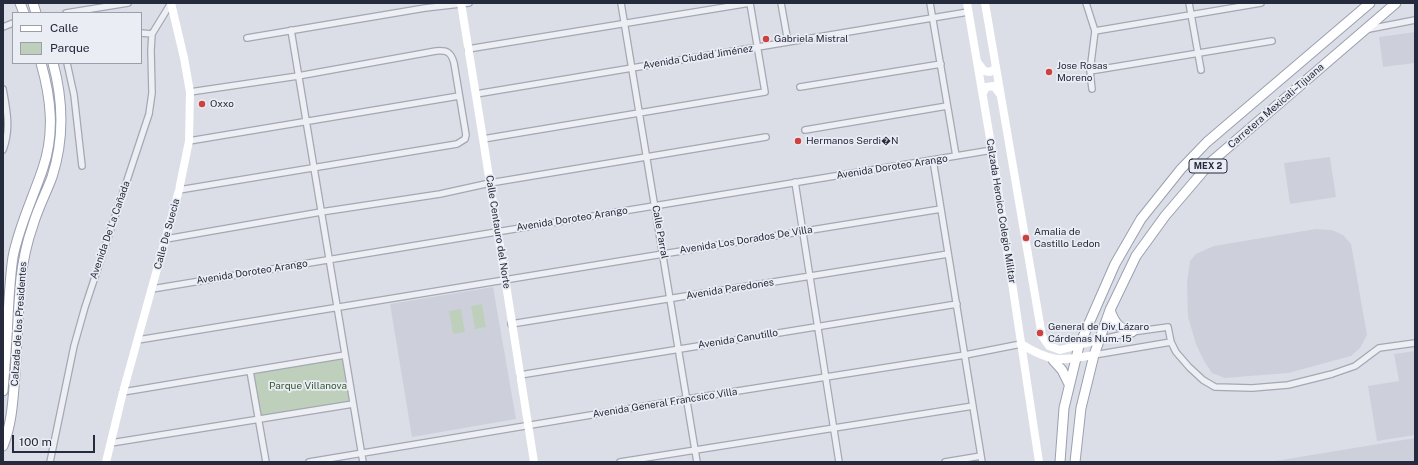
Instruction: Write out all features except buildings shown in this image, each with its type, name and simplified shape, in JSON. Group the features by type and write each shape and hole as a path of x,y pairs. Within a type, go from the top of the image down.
{"main road":[{"name":"Carretera Mexicali–Tijuana","path":"1060,462 1064,408 1079,346 1115,264 1141,219 1181,169 1207,142 1370,3"},
{"name":"Carretera Mexicali–Tijuana","path":"1075,462 1081,408 1098,340 1110,310 1136,256 1165,216 1211,162 1396,3"},
{"name":"Calzada de los Presidentes","path":"3,391 10,279 13,257 18,234 43,167 50,140 50,99 41,64"},
{"name":"Calzada de los Presidentes","path":"3,446 10,424 21,278 25,250 32,225 52,176 60,141 60,99 58,80 53,64"},
{"path":"1207,142 1207,149 1211,162"},
{"path":"1110,310 1115,322 1125,330 1132,332"},
{"path":"1053,360 1062,370 1069,384"}],"street":[{"path":"76,12 128,3"},
{"name":"Avenida De La Cañada","path":"50,462 64,392 85,307 149,114 152,93 152,34 171,3"},
{"name":"Calle De Suecia","path":"106,462 123,392 179,190 189,141 190,92 184,58 171,3"},
{"path":"247,38 425,8 464,3"},
{"name":"Calle Centauro del Norte","path":"464,3 468,49 484,139 511,324 534,462"},
{"name":"Calle Parral","path":"621,3 664,254 697,462"},
{"path":"468,49 750,3 764,92 484,139"},
{"path":"781,3 788,42"},
{"path":"930,3 956,156"},
{"name":"Calzada Heroico Colegio Militar","path":"967,3 992,150 1040,462"},
{"name":"Calzada Heroico Colegio Militar","path":"985,3 1042,336 1049,346 1060,350 1098,340"},
{"path":"1086,3 1095,31 1090,71 1092,89"},
{"path":"1189,3 1201,70"},
{"path":"1095,31 1262,3"},
{"name":"Avenida Ciudad Jiménez","path":"476,94 968,12"},
{"path":"1364,29 1415,20"},
{"path":"291,30 363,462"},
{"path":"142,33 152,34"},
{"path":"1090,71 1272,41"},
{"path":"179,190 457,144 465,139 466,135 453,57 446,51 436,51 298,76 190,92"},
{"path":"977,60 984,71 990,72 996,68"},
{"path":"67,64 74,95 82,166"},
{"path":"800,87 941,64"},
{"path":"982,93 986,87 994,86 1000,96"},
{"path":"3,150 8,136 4,92"},
{"path":"189,141 459,96"},
{"path":"806,130 947,106"},
{"path":"166,240 321,212 440,194 490,183 766,136"},
{"name":"Avenida Doroteo Arango","path":"152,289 992,150"},
{"path":"933,160 981,459 945,462"},
{"path":"796,182 809,276 839,462"},
{"name":"Avenida Los Dorados De Villa","path":"138,340 803,231 941,210"},
{"name":"Avenida Paredones","path":"511,324 948,254"},
{"name":"Avenida Canutillo","path":"520,375 957,304"},
{"path":"1098,340 1132,332 1168,327 1171,342 1176,352 1203,380 1215,387 1252,388 1288,385 1332,374 1355,366 1379,348 1415,343"},
{"path":"1022,344 1044,357 1053,360 1075,359 1171,342"},
{"name":"Avenida General Francsico Villa","path":"309,462 687,399 965,355 1022,344"},
{"path":"123,392 345,355"},
{"path":"250,371 266,462"},
{"path":"111,443 353,404"},
{"path":"620,462 973,406"}],"shaded area":[{"path":"1415,32 1415,63 1383,67 1379,37"},
{"path":"1330,157 1336,197 1290,204 1284,163"},
{"path":"1316,229 1332,230 1343,235 1351,244 1367,335 1360,348 1351,356 1288,373 1225,378 1212,373 1204,361 1196,344 1188,317 1187,281 1190,261 1196,254 1214,246"},
{"path":"493,287 516,419 412,437 390,304"},
{"path":"1415,351 1415,435 1377,441 1368,386 1399,381 1394,354"},
{"path":"1415,438 1415,462 1269,462"}],"green space":[{"path":"482,304 486,327 475,329 471,306"},
{"path":"461,309 465,332 453,334 449,311"},
{"name":"Parque Villanova","path":"345,356 353,404 259,418 251,371"}],"place":[{"name":"Gabriela Mistral","path":"766,39"},
{"name":"Jose Rosas Moreno","path":"1049,72"},
{"name":"Oxxo","path":"202,104"},
{"name":"Hermanos Serdi�N","path":"798,141"},
{"name":"Amalia de Castillo Ledon","path":"1026,238"},
{"name":"General de Div Lázaro Cárdenas Num. 15","path":"1040,333"}]}
